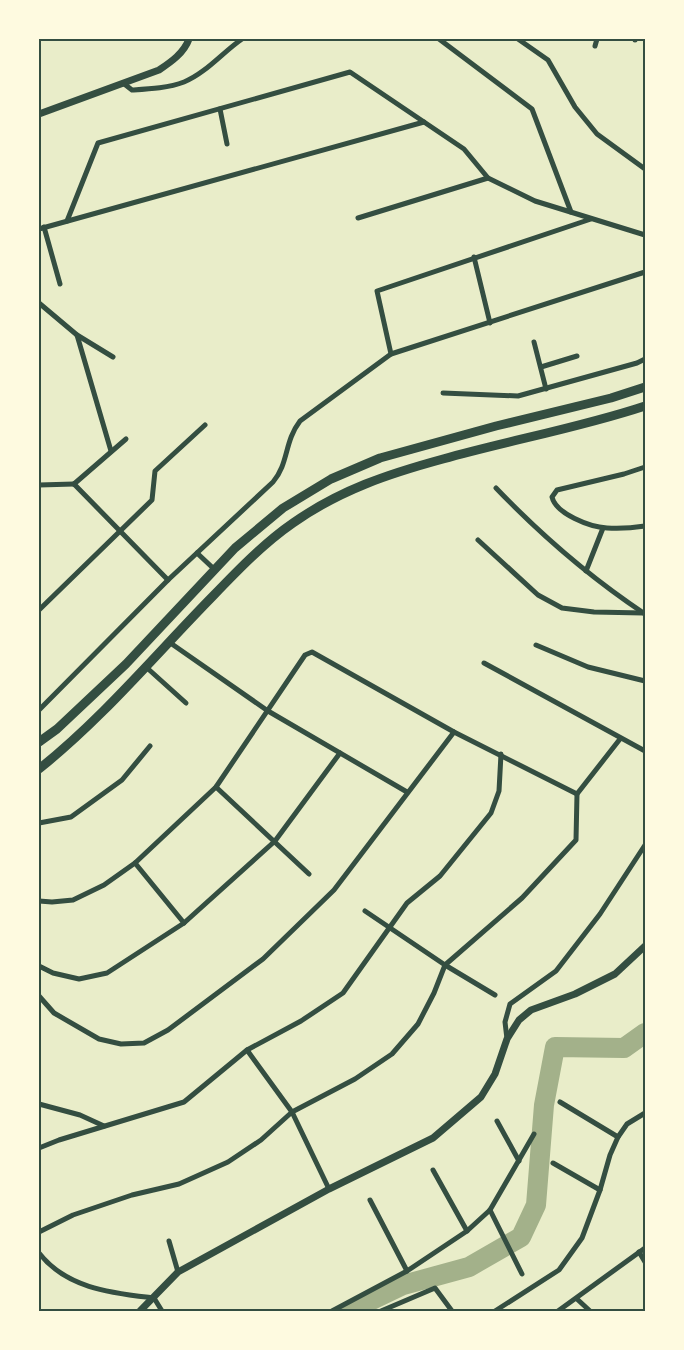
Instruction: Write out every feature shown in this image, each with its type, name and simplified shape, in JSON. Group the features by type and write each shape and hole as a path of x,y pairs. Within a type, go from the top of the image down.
{"highway":[{"path":"39,742 57,729 126,664 235,548 283,508 331,478 392,454 611,398 645,387"},
{"path":"39,769 73,742 246,562 293,523 337,496 385,475 501,443 615,416 645,406"}],"street":[{"path":"39,114 159,70 174,60 188,44 189,39"},
{"path":"123,83 132,90 185,82 242,39"},
{"path":"439,39 532,109 571,212"},
{"path":"518,39 548,60 575,107 597,134 645,169"},
{"path":"595,46 597,39"},
{"path":"67,221 98,143 350,72 464,149 488,178 535,201 645,235"},
{"path":"220,109 227,144"},
{"path":"60,284 41,228 424,122"},
{"path":"358,218 488,178"},
{"path":"391,354 377,291 592,218"},
{"path":"474,257 490,323"},
{"path":"39,710 168,580 279,475 292,432 300,421 391,354 645,272"},
{"path":"39,303 77,335 113,357"},
{"path":"77,335 111,451"},
{"path":"534,342 546,389"},
{"path":"541,367 577,356"},
{"path":"443,393 518,396 645,359"},
{"path":"39,610 152,500 154,471 205,425"},
{"path":"39,485 74,484 126,439"},
{"path":"645,467 557,489 552,497 559,510 603,528 622,529 645,526"},
{"path":"74,484 168,580"},
{"path":"496,488 524,517 586,571 644,613"},
{"path":"586,571 603,528"},
{"path":"478,540 538,595 562,608 594,612 644,613"},
{"path":"197,553 214,569"},
{"path":"169,642 268,711 407,792"},
{"path":"536,645 588,667 645,681"},
{"path":"39,901 52,903 73,900 104,885 135,863 216,787 304,656 312,651 454,732 577,794"},
{"path":"484,663 645,751"},
{"path":"146,667 186,703"},
{"path":"39,996 54,1013 99,1039 121,1044 144,1043 168,1030 263,959 334,890 454,732"},
{"path":"39,1232 73,1215 132,1195 179,1184 228,1162 261,1140 292,1112 355,1079 392,1054 418,1024 445,965 522,898 576,840 577,794 620,739"},
{"path":"39,823 71,818 122,780 150,746"},
{"path":"39,966 53,973 79,978 107,973 184,923 275,841 340,753"},
{"path":"39,1148 183,1102 247,1050 301,1021 343,993 364,967 388,928 407,903 440,876 490,813 499,791 501,754"},
{"path":"216,787 309,874"},
{"path":"507,1039 505,1022 510,1004 556,971 600,914 645,845"},
{"path":"135,863 184,923"},
{"path":"365,911 445,965 495,995"},
{"path":"140,1311 178,1272 329,1189 433,1138 481,1098 495,1074 507,1039 519,1020 531,1010 575,994 615,974 645,946"},
{"path":"247,1050 292,1112 329,1189"},
{"path":"560,1102 618,1137"},
{"path":"39,1104 80,1115 104,1126"},
{"path":"495,1311 559,1270 582,1238 618,1137 627,1124 645,1113"},
{"path":"496,1121 519,1161"},
{"path":"332,1311 407,1271 466,1231 490,1210 534,1134"},
{"path":"553,1163 600,1190"},
{"path":"433,1170 466,1231"},
{"path":"370,1200 407,1271"},
{"path":"490,1210 522,1274"},
{"path":"169,1241 178,1272"},
{"path":"558,1311 645,1248"},
{"path":"639,1252 645,1262"},
{"path":"39,1253 45,1260 77,1282 103,1291 154,1298"},
{"path":"381,1311 435,1288 452,1311"},
{"path":"154,1298 162,1311"},
{"path":"577,1299 590,1311"}],"waterway":[{"path":"349,1311 403,1285 469,1267 521,1237 536,1205 544,1105 555,1047 624,1048 645,1033"}]}
